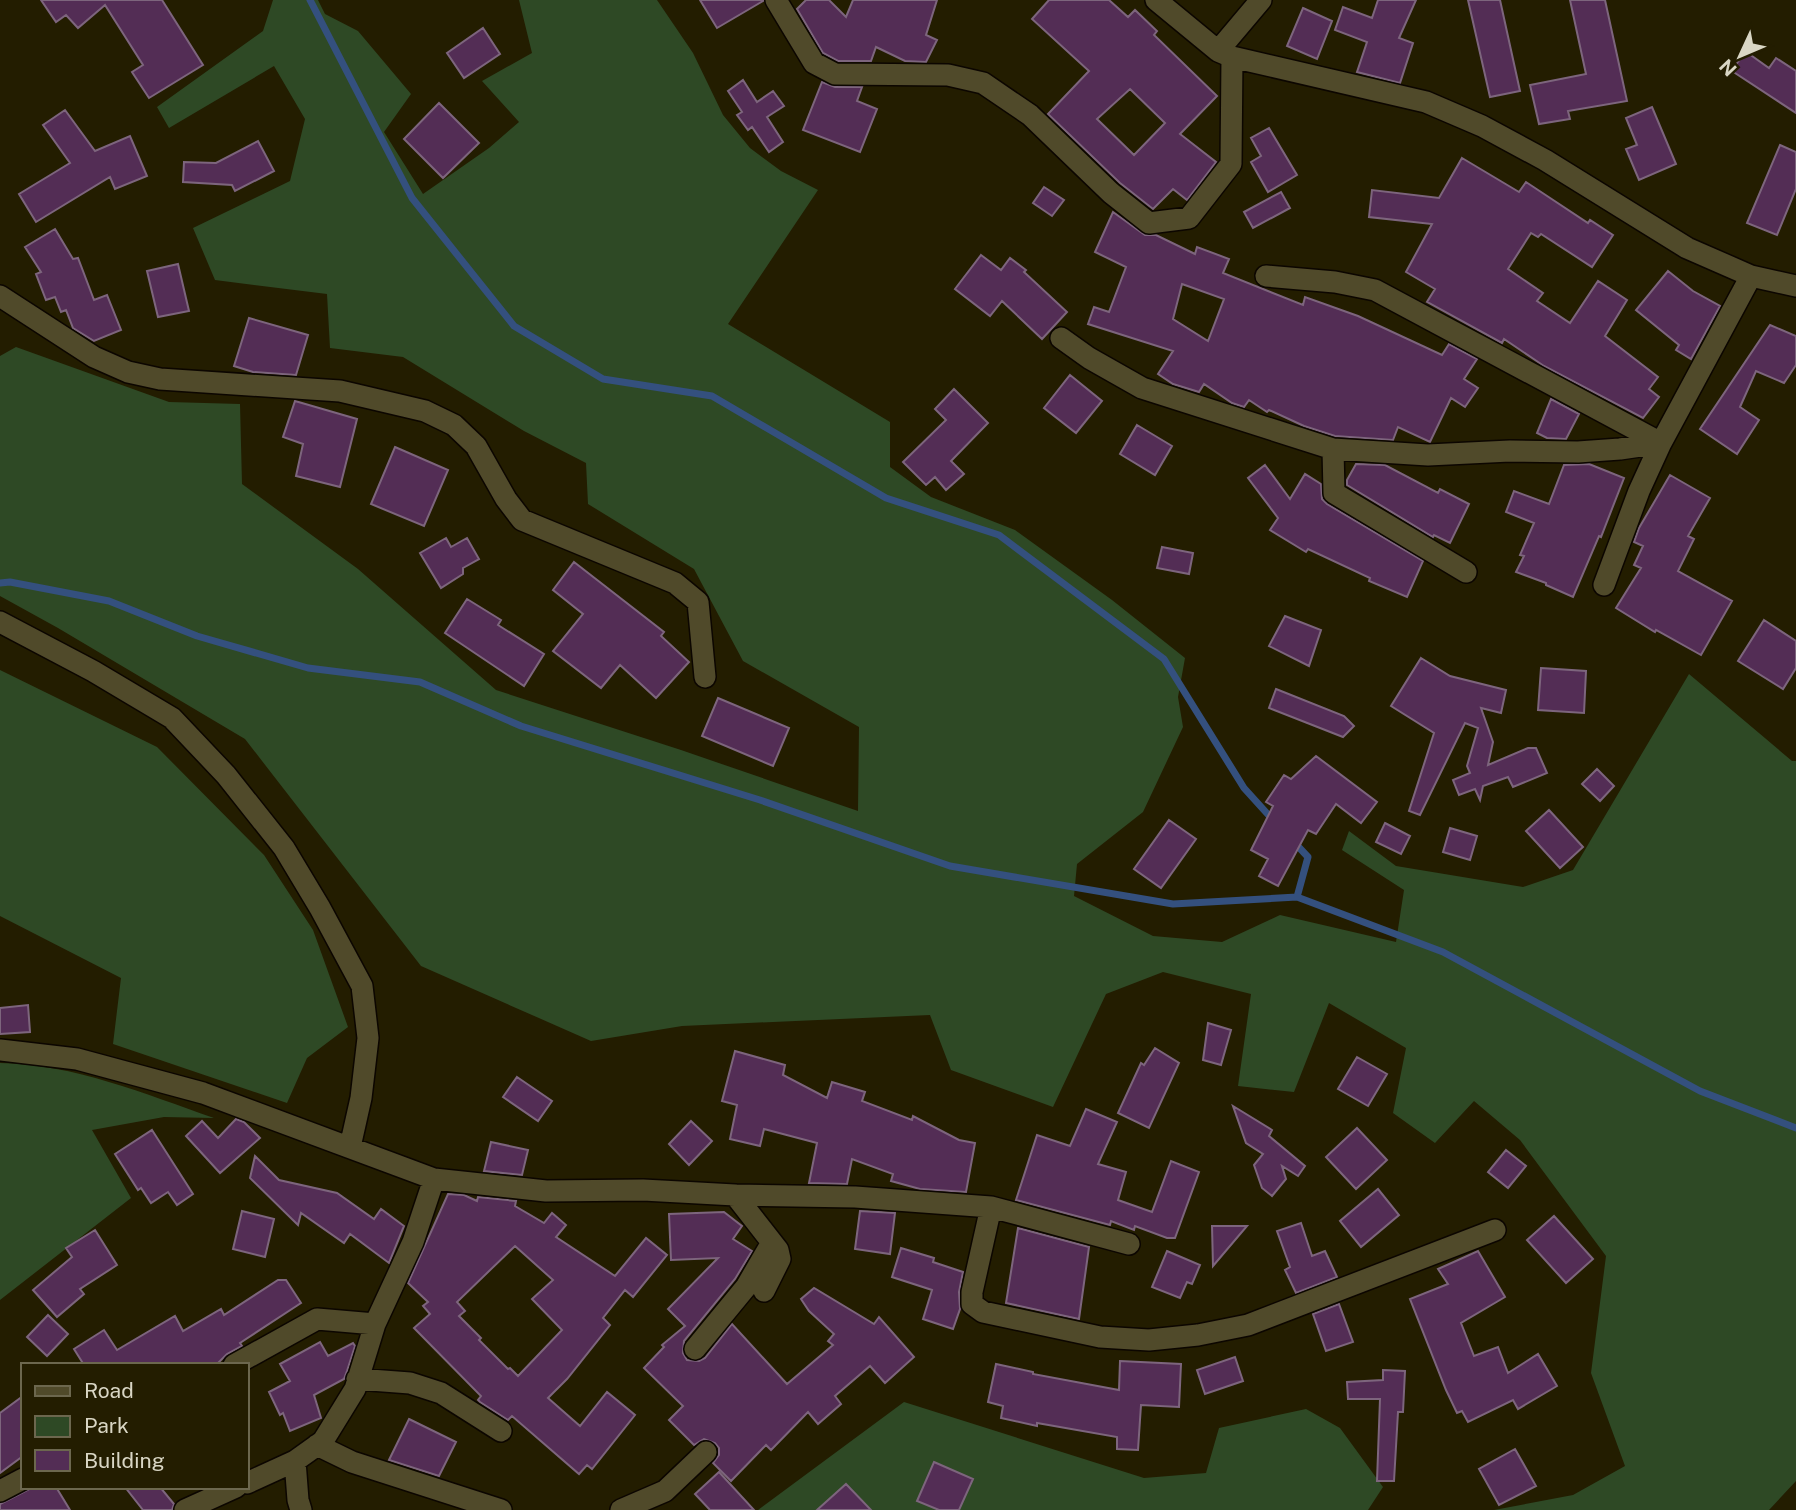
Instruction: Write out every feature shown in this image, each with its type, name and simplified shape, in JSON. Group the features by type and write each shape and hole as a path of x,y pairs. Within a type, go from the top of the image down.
{"street":[{"path":"776,0 814,63 835,74 948,75 983,83 1030,115 1111,193 1149,223 1189,218 1231,163 1225,54 1261,0"},
{"path":"1156,0 1225,54 1426,102 1482,126 1545,160 1688,248 1751,276 1793,278"},
{"path":"1282,54 1300,72"},
{"path":"1266,276 1335,282 1375,290 1661,443"},
{"path":"1604,585 1639,491 1661,443 1751,276"},
{"path":"0,296 94,357 128,372 160,379 340,391 425,411 454,425 477,446 506,499 522,520 675,583 698,602 705,677"},
{"path":"1060,338 1142,388 1333,449 1428,454 1578,452 1661,443"},
{"path":"1333,449 1334,493 1466,572"},
{"path":"0,622 93,671 172,718 226,775 284,848 362,986 368,1038 361,1098 350,1147"},
{"path":"0,1051 77,1059 203,1093 434,1179 546,1191 643,1190 855,1197 991,1207 1129,1244"},
{"path":"248,1483 295,1461 323,1441 355,1389 375,1324 413,1242 434,1179"},
{"path":"735,1195 778,1250 780,1259 764,1291"},
{"path":"991,1207 972,1292 972,1304 983,1312 1100,1338 1149,1340 1198,1335 1248,1325 1495,1230"},
{"path":"695,1349 746,1287 771,1244"},
{"path":"238,1363 317,1319 375,1324"},
{"path":"357,1379 410,1382 441,1393 501,1431"},
{"path":"317,1445 352,1462 496,1509"},
{"path":"621,1510 665,1491 706,1452"},
{"path":"295,1461 301,1510"},
{"path":"0,1491 21,1480"},
{"path":"185,1510 232,1489"}],"green space":[{"path":"273,0 318,0 325,14 358,31 411,94 384,132 423,194 489,148 519,122 482,81 532,53 519,0 657,0 693,53 723,115 750,148 781,171 818,190 728,324 890,422 890,467 931,497 1015,530 1112,600 1185,658 1178,697 1183,727 1143,812 1077,864 1074,896 1153,936 1222,942 1280,915 1396,942 1404,890 1342,850 1349,831 1396,866 1523,887 1573,870 1689,674 1792,761 1796,761 1796,1481 1769,1510 1494,1510 1573,1495 1625,1466 1591,1373 1606,1256 1520,1140 1474,1101 1435,1143 1393,1113 1406,1048 1329,1003 1294,1092 1238,1086 1251,994 1163,972 1106,994 1053,1107 951,1070 930,1015 682,1026 591,1041 421,966 245,739 0,596 0,356 16,347 169,402 240,404 242,484 358,569 496,690 858,811 859,727 743,661 694,569 588,504 586,463 524,431 403,357 330,348 327,294 215,280 193,228 290,181 305,119 274,66 169,128 157,107 263,31"},
{"path":"0,670 157,747 264,855 313,930 348,1027 307,1058 287,1103 113,1044 121,978 0,916"},
{"path":"0,1063 82,1075 135,1090 214,1118 164,1117 92,1130 131,1198 0,1300"},
{"path":"904,1402 1144,1478 1206,1473 1219,1428 1306,1409 1340,1428 1383,1487 1368,1510 758,1510"}],"building":[{"path":"41,0 162,0 203,65 149,98 132,72 143,65 105,5 78,28 66,15 56,22"},
{"path":"700,0 763,0 763,1 717,28"},
{"path":"806,0 829,0 846,17 853,0 937,0 926,35 937,40 926,62 905,61 876,47 871,61 838,61 823,53 797,9"},
{"path":"1049,0 1109,0 1128,17 1135,10 1157,31 1154,35 1217,96 1180,134 1216,162 1187,200 1173,189 1153,209 1120,183 1048,114 1089,71 1032,19","holes":["1130,89 1165,123 1134,155 1097,119"]},
{"path":"1378,0 1416,0 1399,38 1413,43 1400,83 1357,72 1367,42 1335,30 1343,7 1372,18"},
{"path":"1468,0 1500,0 1520,91 1490,97"},
{"path":"1570,0 1605,0 1627,101 1568,111 1570,119 1539,124 1530,85 1586,74"},
{"path":"1303,8 1332,21 1317,59 1287,46"},
{"path":"483,28 500,54 464,78 447,53"},
{"path":"1745,51 1769,68 1776,58 1796,71 1796,113 1732,71"},
{"path":"743,80 757,102 773,91 784,106 767,117 783,142 769,152 752,127 748,130 737,115 742,112 728,91"},
{"path":"822,82 835,87 862,87 857,101 877,109 860,152 803,130"},
{"path":"439,103 479,143 443,178 404,139"},
{"path":"1652,107 1676,164 1639,180 1626,149 1637,145 1626,118"},
{"path":"65,110 95,151 130,136 147,176 115,189 110,177 36,222 19,194 70,163 43,125"},
{"path":"1269,128 1297,175 1268,192 1251,162 1261,156 1251,138"},
{"path":"258,141 274,171 235,191 232,185 183,182 184,162 216,163"},
{"path":"1780,145 1796,152 1796,189 1777,235 1747,223"},
{"path":"1462,158 1519,192 1526,182 1588,223 1590,220 1613,235 1592,267 1541,234 1538,237 1531,233 1508,269 1543,293 1537,301 1570,323 1598,281 1627,300 1605,336 1658,377 1649,389 1659,397 1643,418 1544,366 1504,339 1502,343 1427,302 1435,289 1406,272 1432,224 1369,217 1372,190 1439,198"},
{"path":"1044,187 1064,200 1052,216 1033,203"},
{"path":"1281,192 1290,208 1253,228 1244,212"},
{"path":"1113,212 1145,235 1156,235 1195,254 1197,247 1229,259 1223,273 1303,305 1305,297 1358,316 1442,355 1449,344 1477,359 1464,379 1478,388 1465,407 1451,398 1430,442 1398,427 1393,440 1335,436 1269,410 1267,412 1249,400 1244,407 1232,403 1204,384 1199,392 1173,384 1158,374 1173,351 1088,324 1094,307 1109,312 1126,267 1095,252","holes":["1182,284 1224,299 1208,341 1173,319"]},
{"path":"55,229 73,259 78,258 94,300 107,295 121,330 94,341 73,328 66,310 61,312 55,297 46,300 36,274 41,272 25,247"},
{"path":"981,255 1001,270 1010,258 1026,270 1024,272 1067,312 1042,339 1002,301 990,316 955,289"},
{"path":"178,264 189,311 158,317 147,271"},
{"path":"1668,271 1693,291 1720,306 1691,359 1676,350 1679,345 1636,310"},
{"path":"249,318 308,335 296,375 253,372 234,366"},
{"path":"1770,325 1796,336 1796,365 1784,383 1756,371 1740,407 1759,420 1737,454 1700,429"},
{"path":"1070,375 1102,401 1076,433 1044,408"},
{"path":"954,389 988,423 951,461 964,474 946,490 935,477 926,485 903,462 946,420 935,409"},
{"path":"1551,399 1579,414 1566,439 1547,438 1537,433"},
{"path":"295,401 357,419 340,487 296,476 303,444 283,437"},
{"path":"1137,425 1172,446 1155,475 1120,454"},
{"path":"395,447 448,470 424,526 371,504"},
{"path":"1356,464 1385,465 1438,493 1440,489 1469,504 1450,543 1434,535 1433,537 1347,485"},
{"path":"1589,464 1624,478 1601,537 1599,536 1573,597 1516,572 1524,556 1520,555 1534,523 1506,512 1514,491 1549,504 1564,465"},
{"path":"1265,465 1290,499 1305,474 1321,484 1322,499 1327,504 1423,561 1407,597 1369,581 1370,578 1308,549 1306,552 1270,530 1278,518 1248,478"},
{"path":"1670,475 1710,498 1688,536 1694,539 1678,571 1732,601 1701,655 1656,630 1655,632 1616,608 1641,568 1634,565 1643,546 1634,542 1639,528"},
{"path":"446,538 451,547 467,538 479,559 463,568 463,574 441,588 420,553"},
{"path":"1162,547 1193,553 1189,574 1157,568"},
{"path":"574,562 664,632 661,636 689,662 656,698 620,665 601,688 553,651 583,614 553,590"},
{"path":"467,599 501,620 498,625 544,654 524,686 445,633"},
{"path":"1285,616 1321,630 1309,666 1269,646"},
{"path":"1764,620 1796,641 1796,668 1783,689 1738,661"},
{"path":"1421,658 1450,676 1506,690 1501,713 1481,708 1493,742 1488,765 1528,748 1536,748 1547,773 1513,787 1508,777 1483,786 1480,800 1475,789 1459,795 1453,780 1470,773 1467,766 1478,728 1465,723 1420,815 1409,811 1434,733 1391,706"},
{"path":"1541,668 1586,671 1584,713 1538,710"},
{"path":"1276,689 1344,716 1354,726 1343,737 1269,708"},
{"path":"718,698 789,728 773,766 702,736"},
{"path":"1316,756 1377,802 1361,823 1336,804 1316,834 1308,830 1278,886 1259,876 1268,859 1251,850 1273,806 1266,802 1284,775 1291,779"},
{"path":"1597,769 1614,786 1600,801 1582,784"},
{"path":"1549,810 1583,847 1560,868 1526,831"},
{"path":"1169,820 1196,839 1161,888 1134,869"},
{"path":"1385,823 1410,836 1401,854 1376,842"},
{"path":"1450,828 1477,836 1470,860 1443,852"},
{"path":"28,1005 30,1032 0,1034 0,1008"},
{"path":"1208,1023 1231,1030 1221,1065 1203,1060"},
{"path":"1155,1048 1179,1063 1149,1128 1118,1113 1141,1063 1144,1065"},
{"path":"735,1051 785,1065 783,1075 827,1098 832,1082 865,1092 862,1101 912,1120 913,1116 959,1140 975,1143 966,1192 920,1189 891,1181 893,1174 852,1159 847,1184 809,1183 817,1143 764,1129 760,1146 730,1139 737,1105 722,1101"},
{"path":"1357,1057 1387,1074 1368,1106 1338,1089"},
{"path":"517,1077 552,1101 538,1121 503,1097"},
{"path":"1233,1106 1272,1130 1269,1136 1305,1166 1298,1176 1282,1166 1286,1179 1272,1196 1262,1188 1254,1165 1263,1154 1246,1143"},
{"path":"1086,1109 1117,1122 1098,1164 1126,1172 1118,1200 1152,1212 1171,1161 1199,1172 1175,1238 1167,1238 1135,1226 1134,1230 1111,1221 1110,1225 1016,1200 1037,1135 1070,1146"},
{"path":"236,1119 244,1122 260,1138 220,1173 186,1136 202,1121 218,1138"},
{"path":"691,1121 712,1141 689,1165 669,1144"},
{"path":"1357,1128 1387,1160 1356,1189 1326,1157"},
{"path":"152,1130 193,1194 177,1205 168,1192 151,1203 141,1188 138,1190 115,1154"},
{"path":"491,1142 528,1150 522,1175 484,1171"},
{"path":"1506,1150 1526,1166 1508,1188 1488,1172"},
{"path":"255,1156 279,1180 337,1193 374,1219 381,1209 404,1226 389,1263 350,1234 344,1243 301,1213 298,1225 250,1178"},
{"path":"1378,1189 1399,1215 1361,1247 1340,1221"},
{"path":"448,1194 464,1195 477,1201 478,1197 516,1201 515,1206 544,1223 552,1213 566,1225 556,1237 615,1276 646,1238 667,1255 633,1297 625,1290 603,1318 610,1325 567,1379 548,1398 580,1426 607,1392 635,1415 592,1469 587,1465 579,1474 512,1416 508,1420 478,1400 481,1396 414,1328 430,1314 423,1306 428,1302 408,1283","holes":["515,1246 553,1280 532,1299 562,1330 518,1376 479,1340 481,1338 459,1316 465,1311 457,1302"]},
{"path":"242,1211 274,1219 265,1257 233,1249"},
{"path":"860,1211 895,1213 890,1254 855,1249"},
{"path":"724,1212 742,1226 733,1239 752,1251 735,1279 684,1341 683,1353 687,1360 699,1361 705,1358 732,1324 787,1384 833,1345 828,1341 834,1334 809,1311 801,1299 814,1288 874,1324 879,1317 914,1357 885,1383 870,1366 835,1396 841,1404 818,1424 808,1412 771,1450 766,1445 731,1481 713,1463 719,1455 719,1448 715,1443 704,1439 694,1445 669,1420 683,1406 644,1368 664,1347 662,1345 685,1326 668,1309 718,1258 671,1260 669,1214"},
{"path":"1554,1216 1593,1259 1566,1283 1527,1240"},
{"path":"1301,1223 1312,1256 1325,1251 1337,1277 1296,1293 1285,1270 1290,1267 1277,1231"},
{"path":"1212,1226 1247,1226 1213,1266"},
{"path":"1018,1228 1089,1247 1079,1319 1006,1303"},
{"path":"95,1230 117,1265 80,1289 84,1294 57,1317 33,1290 72,1257 66,1248"},
{"path":"901,1248 934,1258 933,1262 963,1272 959,1292 960,1309 953,1329 923,1319 932,1290 892,1277"},
{"path":"1167,1251 1200,1265 1192,1284 1187,1282 1180,1298 1152,1287"},
{"path":"1478,1251 1505,1297 1461,1323 1474,1356 1498,1347 1508,1373 1538,1354 1557,1386 1518,1409 1513,1400 1468,1422 1462,1411 1457,1413 1446,1390 1410,1299 1448,1284 1438,1269"},
{"path":"278,1280 286,1280 301,1303 240,1343 242,1346 227,1354 218,1363 83,1363 74,1349 104,1330 117,1350 175,1316 183,1331 221,1309 224,1315"},
{"path":"1339,1304 1353,1342 1326,1351 1313,1314"},
{"path":"48,1315 68,1334 47,1356 27,1337"},
{"path":"320,1342 328,1356 353,1343 355,1346 344,1379 314,1395 321,1418 290,1431 283,1413 280,1415 269,1392 290,1381 280,1364"},
{"path":"1235,1357 1243,1381 1205,1394 1197,1370"},
{"path":"1120,1361 1181,1364 1179,1407 1141,1405 1138,1450 1117,1449 1117,1437 1001,1418 1003,1406 988,1402 996,1364 1033,1374 1119,1390"},
{"path":"1383,1370 1405,1371 1403,1412 1398,1412 1394,1481 1377,1481 1380,1399 1348,1399 1347,1382 1383,1380"},
{"path":"21,1397 21,1457 0,1473 0,1413"},
{"path":"409,1419 456,1442 439,1476 389,1460"},
{"path":"1515,1449 1536,1486 1499,1505 1479,1469"},
{"path":"934,1462 973,1479 959,1510 939,1510 917,1501"},
{"path":"719,1472 754,1510 710,1510 695,1494"},
{"path":"846,1484 871,1510 817,1510"},
{"path":"29,1489 57,1489 70,1510 0,1510 0,1504"},
{"path":"127,1489 162,1489 174,1504 172,1510 143,1510"}],"waterway":[{"path":"310,0 412,198 514,326 603,379 712,396 886,498 999,535 1164,659 1244,788 1273,820"},
{"path":"0,583 10,582 109,601 197,636 308,668 420,682 521,726 760,800 950,866 1173,904 1297,897 1443,952 1700,1091 1796,1128"},
{"path":"1293,841 1308,857 1297,897"}]}
